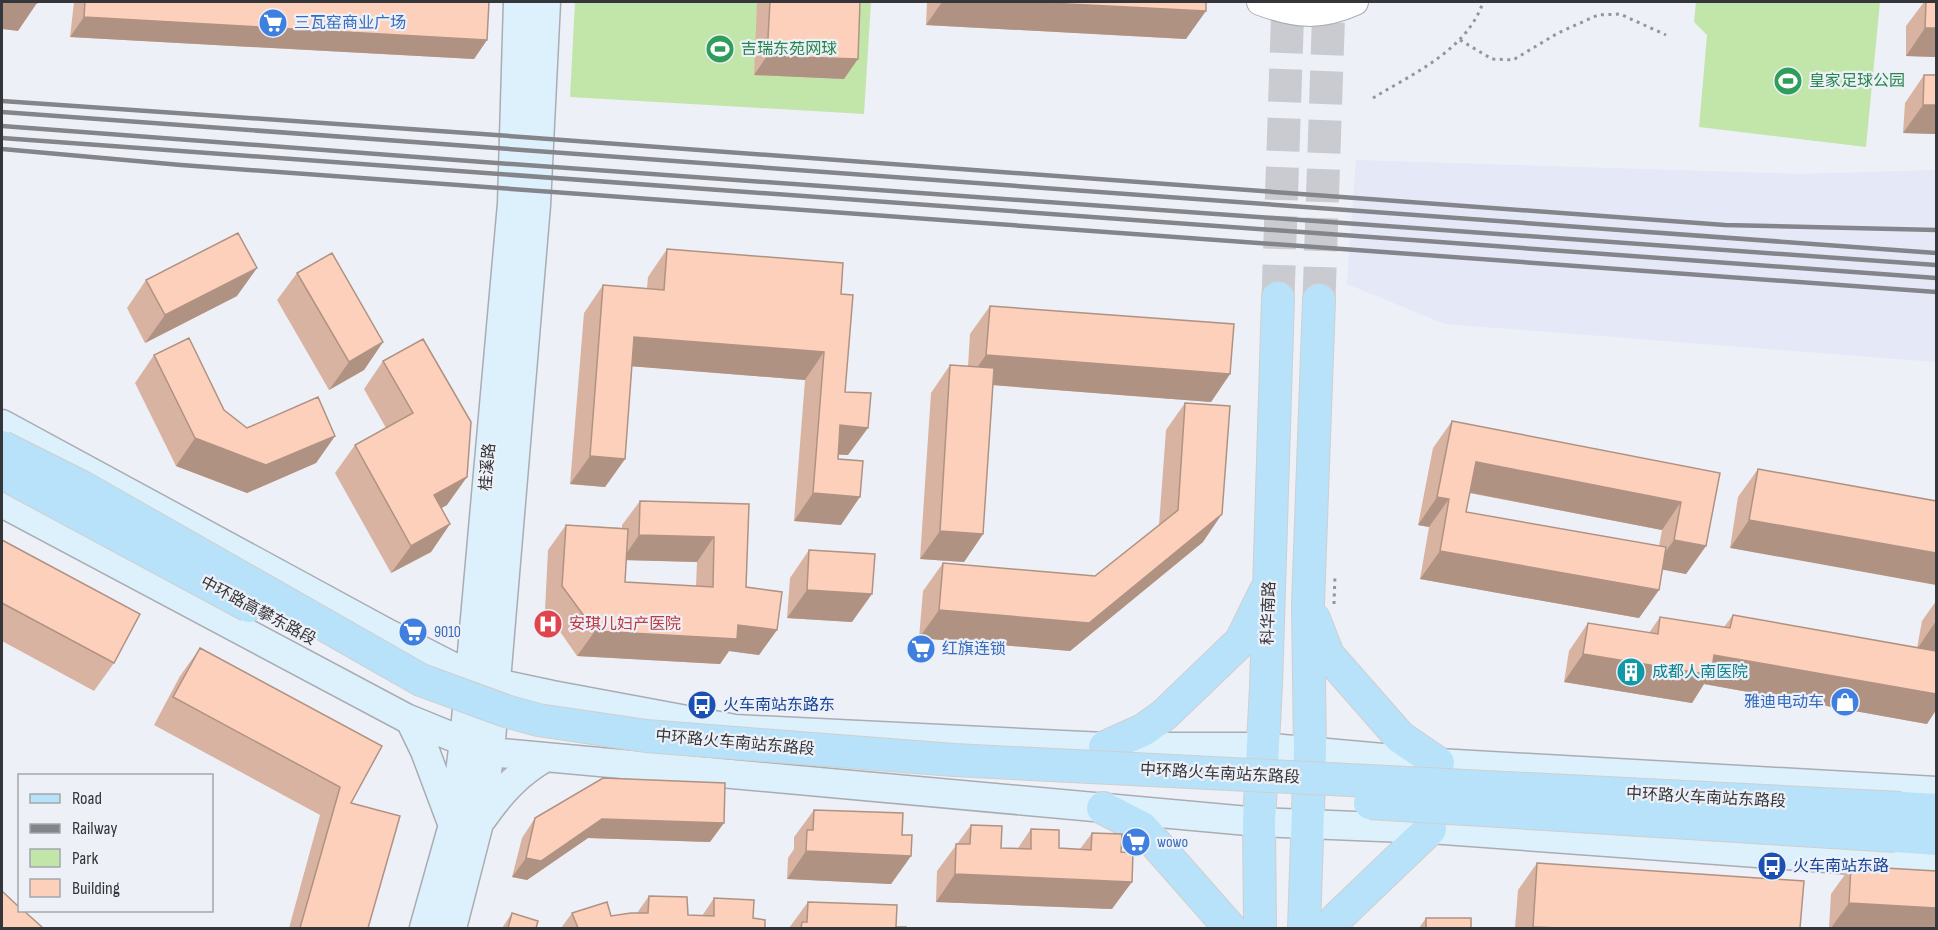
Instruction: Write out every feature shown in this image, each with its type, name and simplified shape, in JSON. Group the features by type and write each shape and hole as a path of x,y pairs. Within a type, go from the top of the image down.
{"main road":[{"name":"桂溪路","path":"452,928 466,824 464,742 512,204 518,2"},
{"name":"桂溪路","path":"424,928 508,710 546,2"},
{"name":"科华南路","path":"1260,928 1259,822 1270,580 1278,298"},
{"path":"1304,928 1310,751 1308,604 1319,300"},
{"path":"2,424 387,633 469,675 508,710 735,729 1105,747 1262,747 1438,763 1936,791"},
{"name":"中环路高攀东路段","path":"2,447 82,487 421,680 508,710"},
{"name":"中环路高攀东路段","path":"2,473 448,712 508,710"},
{"path":"2,503 410,720 490,752 1259,822 1430,829 1936,866"},
{"path":"1105,747 1143,730 1164,715 1241,641 1270,580"},
{"path":"1308,604 1328,655 1400,737 1438,763"},
{"name":"中环路火车南站东路段","path":"508,710 538,720 646,736 954,760 1899,822 1936,839"},
{"path":"410,720 466,824 527,769 546,758"},
{"path":"1103,808 1142,828 1230,928"},
{"name":"中环路火车南站东路段","path":"1899,822 1936,810"},
{"path":"1329,928 1430,829"}],"street":[{"path":"1260,2 1287,12 1319,13 1355,2"}],"path":[{"path":"1373,98 1435,60 1460,40 1478,16 1483,2"},
{"path":"1460,40 1492,59 1513,60 1558,33 1598,15 1620,14 1666,35"}],"shaded area":[{"path":"1356,160 1800,174 1936,170 1936,362 1445,324 1347,284"}],"green space":[{"name":"吉瑞东苑网球","path":"575,2 871,2 864,114 570,97"},
{"name":"皇家足球公园","path":"1696,2 1880,2 1866,147 1699,127 1707,35 1694,22"}],"building":[{"path":"85,2 489,2 487,40 84,17"},
{"path":"770,2 860,2 858,59 767,56"},
{"path":"1029,2 1206,2 1206,11"},
{"path":"1926,2 1936,2 1936,28 1925,28"},
{"path":"1924,75 1936,75 1936,105 1923,105"},
{"path":"238,233 257,268 165,315 146,280"},
{"path":"667,249 843,263 841,294 853,295 845,392 871,393 868,428 840,425 838,459 863,461 860,497 813,493 824,352 634,337 625,459 590,456 603,285 664,290"},
{"path":"332,253 383,342 349,362 297,273"},
{"path":"990,306 1234,324 1230,374 986,355"},
{"path":"189,338 224,410 247,428 318,397 335,436 266,465 195,438 154,355"},
{"path":"423,339 471,422 467,477 434,495 450,524 411,546 355,445 413,413 383,361"},
{"path":"950,365 994,368 983,534 940,531"},
{"path":"1185,403 1230,406 1222,514 1089,623 939,610 943,563 1095,576 1178,510"},
{"path":"1452,421 1720,473 1706,546 1674,540 1681,502 1476,462 1466,512 1666,547 1659,590 1440,551 1449,499 1437,497"},
{"path":"1758,469 1936,501 1936,553 1749,520"},
{"path":"640,501 749,504 746,587 782,592 777,630 738,625 737,639 595,631 562,586 566,525 628,529 625,582 713,587 714,537 639,535"},
{"path":"2,540 140,614 114,663 2,603"},
{"path":"809,550 875,554 872,594 807,590"},
{"path":"1733,615 1936,651 1936,694 1714,655 1711,675 1583,654 1588,623 1658,634 1660,617 1730,628"},
{"path":"200,648 382,746 351,803 400,816 368,928 300,928 340,787 173,697"},
{"path":"603,778 725,783 724,823 602,819 541,861 526,858 535,818"},
{"path":"814,810 903,813 902,835 912,835 911,856 806,851 807,830 813,830"},
{"path":"971,825 1002,826 1001,848 1031,849 1031,829 1059,830 1059,848 1091,850 1092,833 1122,834 1121,852 1133,853 1132,882 955,874 956,844 970,844"},
{"path":"1537,863 1804,881 1800,928 1533,927"},
{"path":"1851,866 1936,871 1936,908 1849,903"},
{"path":"2,891 18,906 18,912 25,912 43,928 2,928"},
{"path":"649,896 687,897 688,915 714,916 714,898 754,900 753,918 765,920 765,928 578,928 572,913 607,902 611,916 648,913"},
{"path":"808,902 897,905 896,927 906,928 801,928 802,922 807,922"},
{"path":"512,913 538,921 536,928 508,928"},
{"path":"1426,918 1471,918 1471,928 1426,928"}],"tunnel":[{"path":"1278,298 1288,2"},
{"path":"1319,300 1329,2"}],"railway":[{"path":"2,101 1725,225 1936,230"},
{"path":"2,112 1936,253"},
{"path":"2,126 1936,265"},
{"path":"2,138 1936,278"},
{"path":"2,149 181,165 1936,292"}],"place":[{"name":"三瓦窑商业广场","path":"273,23"},
{"name":"吉瑞东苑网球","path":"720,49"},
{"name":"皇家足球公园","path":"1788,81"},
{"name":"安琪儿妇产医院","path":"548,624"},
{"name":"9010","path":"413,632"},
{"name":"红旗连锁","path":"921,649"},
{"name":"成都人南医院","path":"1631,672"},
{"name":"雅迪电动车","path":"1845,702"},
{"name":"火车南站东路东","path":"702,705"},
{"name":"wowo","path":"1136,842"},
{"name":"火车南站东路","path":"1772,866"}]}
